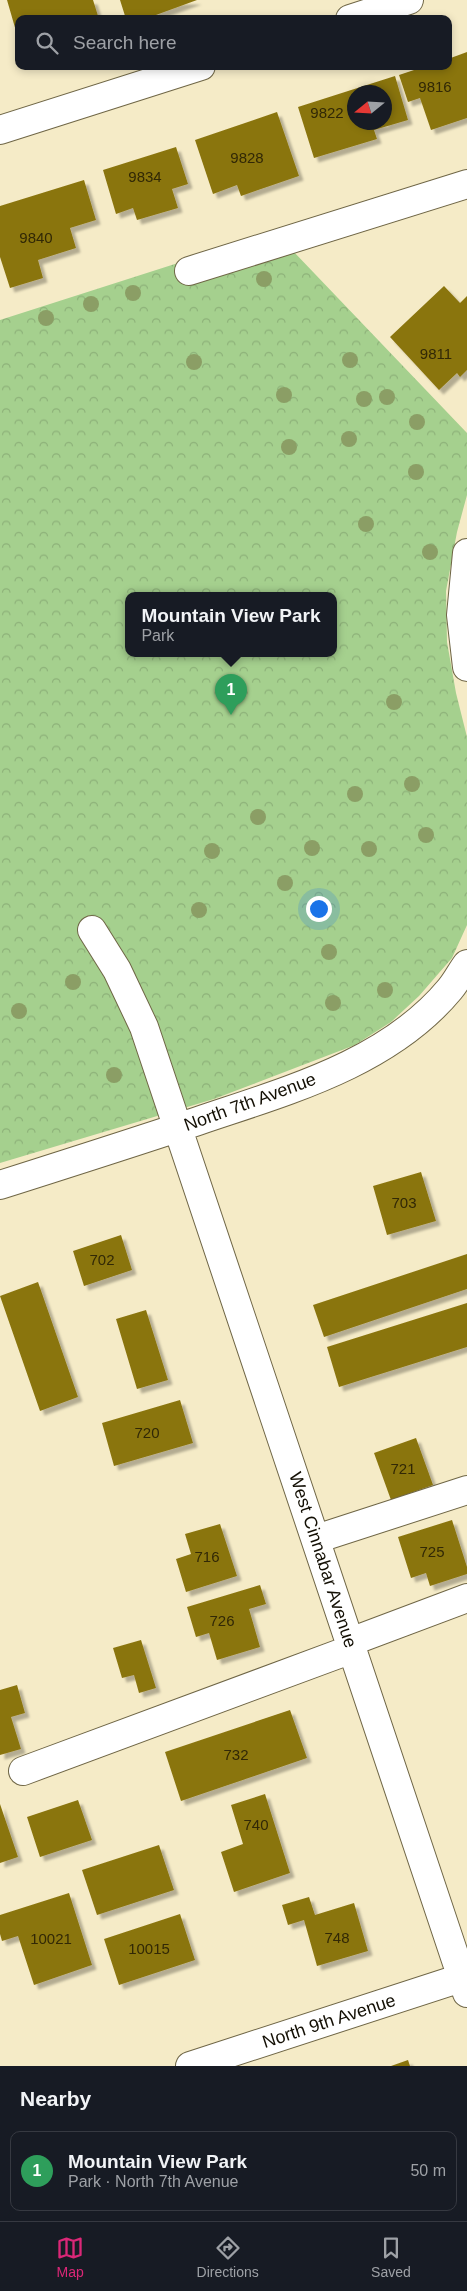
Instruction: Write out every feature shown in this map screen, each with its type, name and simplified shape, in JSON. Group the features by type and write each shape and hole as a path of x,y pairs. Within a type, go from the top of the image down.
{"street":[{"path":"362,15 409,0"},
{"path":"0,130 188,70"},
{"path":"189,271 467,184"},
{"path":"467,553 461,615 467,667"},
{"name":"West Cinnabar Avenue","path":"92,930 116,970 144,1027 465,1982"},
{"name":"North 7th Avenue","path":"0,1185 291,1090 335,1071 366,1056 422,1017 450,989 467,964"},
{"path":"316,1539 467,1490"},
{"path":"23,1771 351,1645 467,1598"},
{"name":"North 9th Avenue","path":"190,2066 465,1982"}],"green space":[{"path":"293,251 467,433 467,495 457,532 446,591 447,642 456,693 467,737 467,925 452,958 419,996 391,1022 355,1045 214,1099 0,1163 0,320 178,263 184,284"}],"building":[{"path":"7,0 93,0 98,15 15,15 15,28"},
{"path":"120,0 197,0 156,15 125,15"},
{"path":"467,52 467,118 431,130 420,98 408,102 399,75 414,70 452,70 452,58"},
{"path":"395,76 408,120 392,125 392,85 367,85"},
{"path":"347,91 347,130 374,130 377,139 314,158 298,107"},
{"path":"277,112 299,176 241,196 237,185 213,194 195,140"},
{"path":"176,147 188,184 172,189 178,208 137,220 133,208 116,214 103,170"},
{"path":"84,180 96,220 70,228 76,248 38,260 43,278 10,288 0,257 0,206"},
{"path":"444,286 460,303 467,296 467,370 460,377 457,373 439,390 390,337"},
{"path":"421,1172 436,1221 387,1235 373,1186"},
{"path":"121,1235 132,1270 84,1286 73,1251"},
{"path":"467,1254 467,1289 324,1337 313,1305"},
{"path":"38,1282 78,1397 40,1411 0,1296"},
{"path":"467,1303 467,1347 339,1387 327,1347"},
{"path":"146,1310 168,1380 137,1389 116,1319"},
{"path":"180,1400 193,1443 114,1466 102,1423"},
{"path":"416,1438 433,1485 391,1500 374,1453"},
{"path":"452,1520 467,1567 467,1574 430,1586 426,1573 411,1578 398,1537"},
{"path":"220,1524 237,1576 186,1592 176,1559 191,1554 185,1534"},
{"path":"260,1585 266,1604 249,1609 260,1647 217,1660 209,1633 196,1637 187,1607"},
{"path":"141,1640 156,1688 139,1693 134,1675 122,1678 113,1648"},
{"path":"17,1685 25,1713 11,1717 21,1749 0,1755 0,1690"},
{"path":"290,1710 307,1758 181,1801 165,1752"},
{"path":"265,1794 290,1873 234,1892 221,1852 243,1844 231,1805"},
{"path":"78,1800 92,1840 40,1857 27,1817"},
{"path":"0,1804 18,1857 0,1863"},
{"path":"159,1845 174,1890 97,1915 82,1870"},
{"path":"69,1893 92,1965 34,1985 18,1936 2,1941 0,1915"},
{"path":"309,1897 315,1915 354,1903 368,1951 317,1966 304,1920 288,1925 282,1905"},
{"path":"180,1914 195,1960 119,1985 104,1939"},
{"path":"408,2060 410,2066 391,2066"}],"place":[{"name":"Mountain View Park","path":"231,715"}]}
